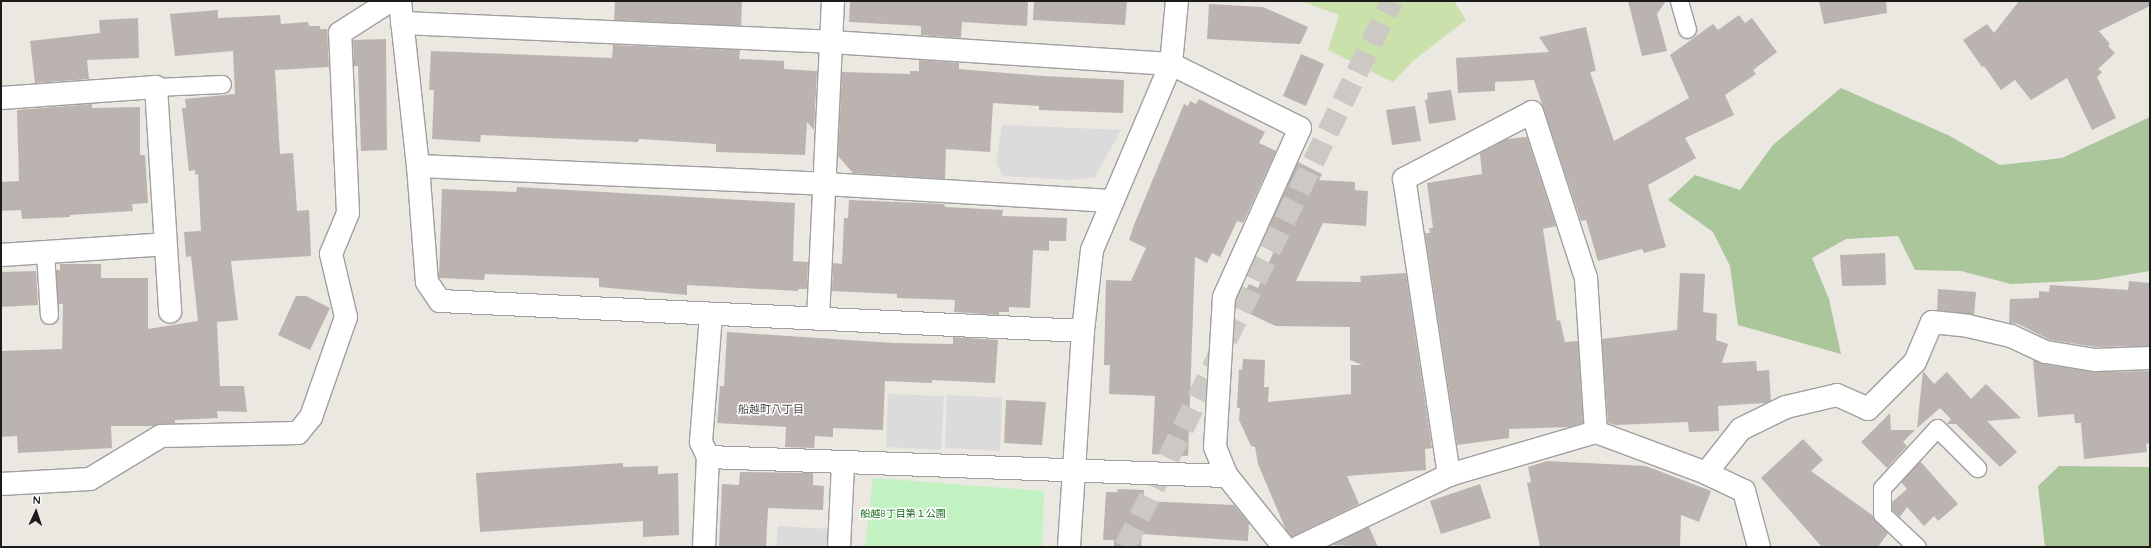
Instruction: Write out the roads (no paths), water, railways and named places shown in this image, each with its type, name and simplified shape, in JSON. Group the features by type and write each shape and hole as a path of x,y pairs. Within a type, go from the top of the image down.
{"street":[{"path":"1,484 90,479 161,436 298,433 310,416 346,317 331,254 348,213 340,33 390,1"},
{"path":"400,1 418,166 427,282 440,301 1083,332"},
{"path":"818,319 832,1"},
{"path":"1069,547 1083,332 1092,250 1171,64 1177,1"},
{"path":"402,23 831,42 1171,64 1300,128 1224,297 1215,447 1227,476 1284,547"},
{"path":"1,98 156,87 170,312"},
{"path":"1449,475 1404,179 1532,112 1586,278 1596,432"},
{"path":"418,166 824,184 1112,201"},
{"path":"1,255 165,244"},
{"path":"704,547 708,456 701,442 711,314"},
{"path":"1706,473 1741,429 1786,407 1837,395 1868,409 1915,362 1932,322 1968,326 2011,336 2053,353 2095,360 2150,358"},
{"path":"1299,547 1449,475 1596,432 1706,473 1744,491 1759,547"},
{"path":"708,456 843,464 1227,476"},
{"path":"839,547 843,464"}],"lane":[{"path":"1679,1 1687,29"},
{"path":"156,87 222,84"},
{"path":"45,252 49,315"},
{"path":"1917,547 1882,514 1882,488 1938,428 1977,468"}],"tunnel":[{"path":"1125,547 1392,1"}],"district":[{"name":"船越町八丁目","path":"771,409"}],"park label":[{"name":"船越8丁目第１公園","path":"903,514"}]}
